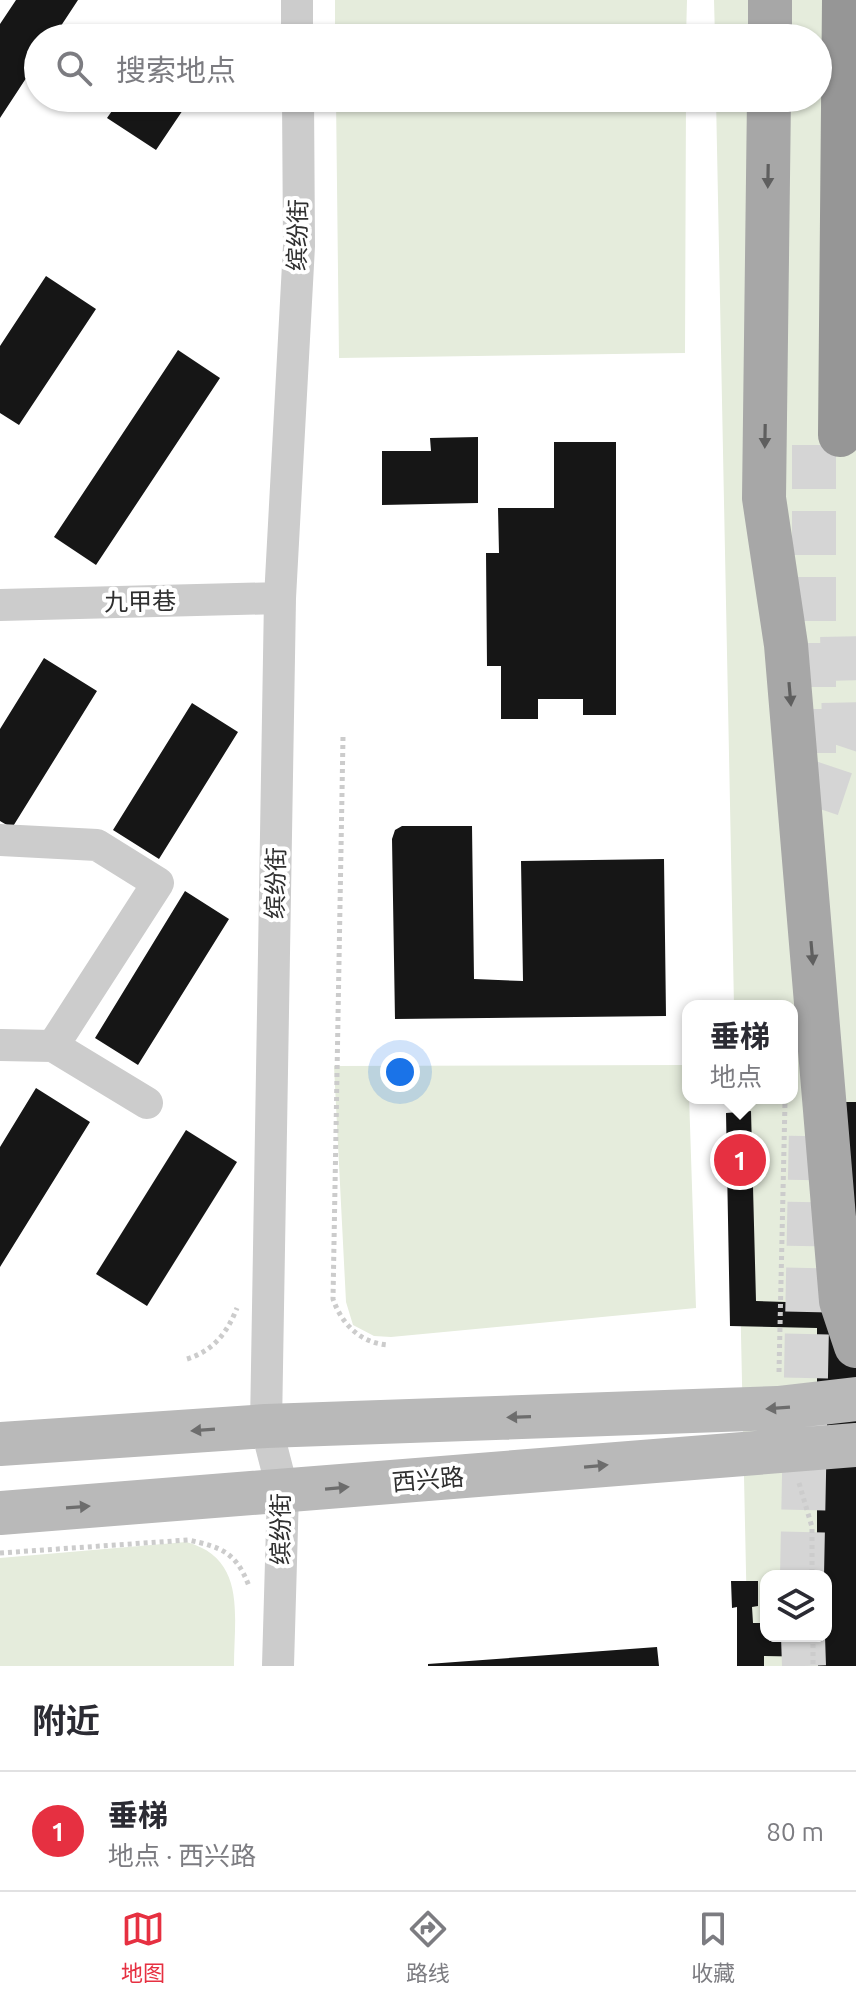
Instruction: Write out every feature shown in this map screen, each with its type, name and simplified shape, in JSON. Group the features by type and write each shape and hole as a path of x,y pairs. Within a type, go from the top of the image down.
{"highway":[{"path":"819,0 819,24"},
{"path":"818,112 827,438 844,0"}],"main road":[{"path":"770,0 770,24"},
{"path":"769,112 764,498 786,645 841,1301 856,1346"},
{"path":"0,1444 266,1426 778,1408 856,1399"},
{"name":"西兴路","path":"0,1513 856,1445"}],"street":[{"path":"297,0 297,24"},
{"name":"缤纷街","path":"278,1666 283,1492 266,1426 280,598 299,246 298,112"},
{"name":"九甲巷","path":"0,605 280,598"},
{"path":"0,840 97,845 158,883 53,1046"},
{"path":"0,1045 53,1046 147,1103"}],"path":[{"path":"343,737 333,1299 338,1315 359,1336 371,1344 388,1345"},
{"path":"778,1408 785,1104"},
{"path":"187,1359 205,1354 223,1335 238,1305"},
{"path":"790,1450 812,1527 812,1570"},
{"path":"0,1553 188,1540 214,1545 236,1560 252,1593"},
{"path":"813,1642 813,1666"}],"green space":[{"path":"335,0 687,0 686,24 335,24"},
{"path":"714,0 856,0 856,1666 748,1666 736,1104 798,1104 798,1000 734,1000 716,112 832,112 832,24 715,24"},
{"path":"336,112 686,112 685,353 339,358"},
{"path":"682,1065 682,1104 689,1104 696,1308 391,1337 374,1336 353,1325 346,1302 334,1066"},
{"path":"186,1542 206,1550 219,1561 228,1575 235,1609 234,1666 0,1666 0,1558"}],"building":[{"path":"16,0 78,0 62,24 24,24 24,81 0,118 0,24"},
{"path":"111,112 182,112 156,150 107,118"},
{"path":"46,276 96,309 19,425 0,413 0,346"},
{"path":"178,350 220,378 96,565 54,537"},
{"path":"478,437 478,503 382,505 382,451 431,451 430,438"},
{"path":"554,442 616,442 616,715 583,715 583,699 538,699 538,719 501,719 501,666 487,666 486,553 499,553 498,508 554,508"},
{"path":"44,658 97,691 12,828 0,821 0,729"},
{"path":"192,703 238,732 159,859 113,830"},
{"path":"402,826 472,826 474,979 523,981 521,861 664,859 666,1016 395,1019 392,839 395,830"},
{"path":"185,891 229,919 138,1065 95,1038"},
{"path":"36,1088 90,1122 0,1267 0,1147"},
{"path":"817,1102 856,1102 856,1666 818,1666 818,1657 764,1656 764,1666 737,1666 737,1607 732,1608 731,1581 758,1581 758,1606 752,1607 753,1623 760,1623 760,1642 832,1642 832,1570 817,1570 817,1328 730,1326 726,1113 751,1111 756,1301 818,1303"},
{"path":"186,1130 237,1162 147,1306 96,1274"},
{"path":"657,1647 659,1666 428,1666 428,1664"}],"tunnel":[{"path":"814,440 814,753"},
{"path":"817,808 844,728 842,630"},
{"path":"802,1570 811,1126"},
{"path":"803,1642 804,1666"}],"place":[{"name":"垂梯","path":"740,1160"}]}
